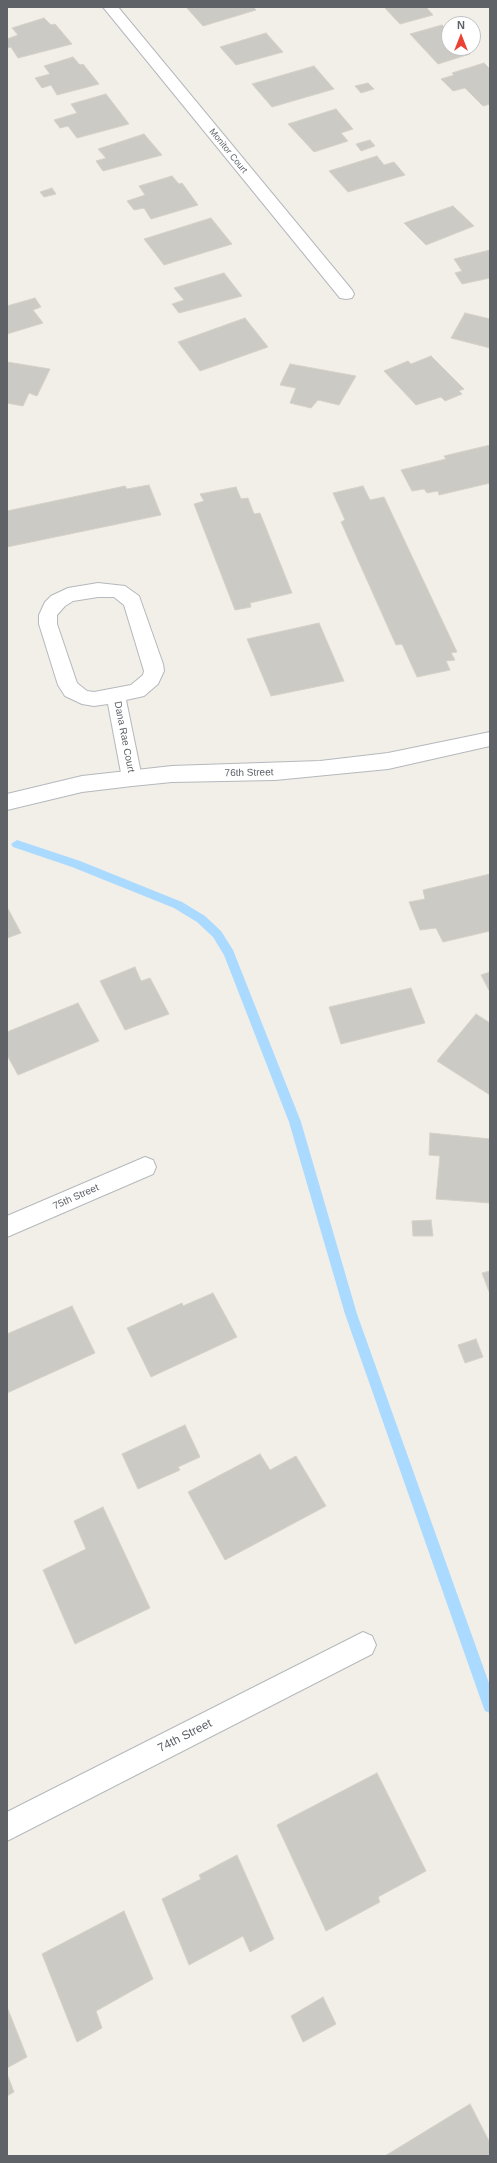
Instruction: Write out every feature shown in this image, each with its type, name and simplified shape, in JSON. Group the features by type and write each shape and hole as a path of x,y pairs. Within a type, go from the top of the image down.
{"street":[{"name":"Monitor Court","path":"110,7 346,294"},
{"name":"Dana Rae Court","path":"109,590 127,596 132,601 154,671 151,679 145,686 137,691 116,696 94,699 82,697 72,691 68,685 48,624 48,615 52,607 58,601 68,595 109,590"},
{"name":"Dana Rae Court","path":"116,696 132,778"},
{"name":"76th Street","path":"7,802 82,784 132,778 172,774 275,772 320,769 388,761 490,739"},
{"name":"75th Street","path":"7,1227 145,1167"},
{"name":"74th Street","path":"7,1827 363,1645"}],"building":[{"path":"186,7 253,7 256,10 203,26"},
{"path":"384,7 426,7 433,15 400,24"},
{"path":"44,18 51,25 55,24 72,44 18,58 11,47 7,48 7,39 18,35 12,28"},
{"path":"441,25 441,56 464,56 438,64 410,34"},
{"path":"266,33 283,52 236,65 220,47"},
{"path":"73,57 80,65 83,64 99,84 57,95 51,85 42,88 35,78 50,74 44,66"},
{"path":"484,63 490,69 490,104 483,106 465,88 453,91 441,79 454,75 452,73"},
{"path":"314,66 334,89 272,107 252,84"},
{"path":"368,83 374,89 361,93 355,86"},
{"path":"106,94 129,124 77,138 68,126 60,128 54,120 77,113 71,104"},
{"path":"336,109 353,129 341,133 348,141 314,152 288,124"},
{"path":"144,134 162,155 103,171 96,161 106,158 98,149"},
{"path":"370,140 375,146 361,151 356,144"},
{"path":"377,156 384,165 394,162 405,175 348,192 329,171"},
{"path":"172,176 179,184 182,183 198,205 151,219 144,208 134,210 127,201 145,195 139,186"},
{"path":"52,188 56,194 44,197 40,192"},
{"path":"453,206 474,226 426,245 404,223"},
{"path":"211,218 232,244 164,265 144,239"},
{"path":"490,250 490,278 462,284 455,273 462,271 454,259"},
{"path":"224,273 242,296 179,313 172,304 184,300 174,288"},
{"path":"35,298 41,307 33,310 43,323 7,334 7,306"},
{"path":"465,313 490,319 490,348 451,338"},
{"path":"245,318 268,347 200,371 178,342"},
{"path":"431,356 464,389 459,391 462,394 445,401 441,397 416,405 384,371 408,361 411,364"},
{"path":"7,362 50,369 37,396 29,393 23,406 7,403"},
{"path":"290,364 356,376 339,405 318,400 311,408 290,403 296,388 280,385"},
{"path":"490,445 490,483 439,495 438,491 427,493 424,489 412,491 401,470 446,459 444,456"},
{"path":"149,485 161,515 7,547 7,511 125,486 127,489"},
{"path":"363,486 370,500 384,497 457,652 451,653 455,660 446,661 450,670 417,677 402,644 396,645 341,522 345,520 333,493"},
{"path":"236,487 241,499 248,498 254,514 260,513 292,593 250,603 251,607 235,610 194,504 204,501 200,494"},
{"path":"319,623 344,681 271,696 247,639"},
{"path":"490,874 490,931 443,942 436,928 420,930 409,902 425,899 423,890"},
{"path":"7,907 21,933 7,938"},
{"path":"135,967 141,981 150,978 169,1014 125,1030 100,981"},
{"path":"490,972 490,992 481,975"},
{"path":"411,988 425,1023 341,1044 329,1007"},
{"path":"78,1003 99,1041 18,1075 7,1055 7,1032"},
{"path":"476,1014 490,1023 490,1095 437,1061"},
{"path":"430,1133 490,1139 490,1203 436,1199 440,1156 429,1155"},
{"path":"431,1220 433,1236 413,1236 412,1221"},
{"path":"490,1271 490,1294 482,1273"},
{"path":"213,1293 237,1337 151,1377 127,1328 182,1303 183,1306"},
{"path":"72,1306 95,1353 7,1393 7,1334"},
{"path":"476,1339 483,1357 465,1363 458,1345"},
{"path":"185,1425 200,1457 178,1467 180,1470 138,1489 122,1454"},
{"path":"260,1454 270,1470 296,1456 326,1506 225,1560 188,1492"},
{"path":"103,1507 150,1608 75,1644 43,1570 86,1549 74,1521"},
{"path":"377,1773 426,1871 378,1897 380,1902 326,1931 277,1825"},
{"path":"237,1855 274,1939 250,1952 243,1936 189,1965 162,1899 201,1879 199,1875"},
{"path":"124,1911 153,1979 96,2011 102,2028 77,2042 42,1954"},
{"path":"323,1997 336,2024 303,2042 291,2016"},
{"path":"7,2007 27,2057 7,2068"},
{"path":"7,2074 14,2092 7,2096"},
{"path":"470,2104 490,2143 490,2156 385,2156"}],"waterway":[{"path":"17,844 76,864 178,905 201,919 217,934 229,953 295,1122 351,1314 490,1706"}]}
